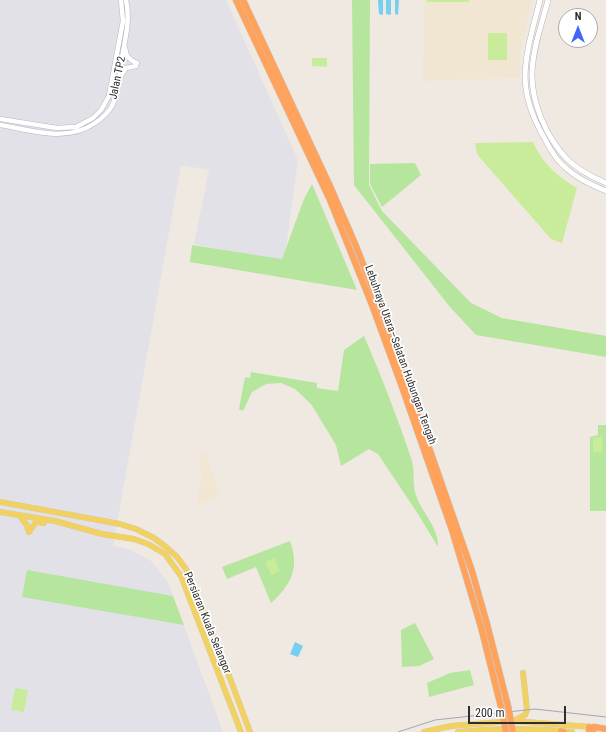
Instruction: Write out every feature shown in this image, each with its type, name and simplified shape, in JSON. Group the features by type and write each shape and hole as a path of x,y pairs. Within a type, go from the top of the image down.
{"highway":[{"name":"Lebuhraya Utara–Selatan Hubungan Tengah","path":"236,0 330,200 402,384 452,530 481,627 506,732"},
{"name":"Lebuhraya Utara–Selatan Hubungan Tengah","path":"243,0 329,184 356,246 383,316 472,571 488,624 513,732"},
{"path":"591,730 606,729"}],"main road":[{"path":"540,0 525,72 526,93 535,122 554,155 565,168 579,178 606,191"},
{"path":"548,0 538,40 532,73 535,100 542,119 553,139 567,159 589,176 606,183"},
{"path":"535,122 538,119 542,119"},
{"name":"Persiaran Kuala Selangor","path":"0,502 120,524 136,529 166,546 186,569 219,649 250,732"},
{"name":"Persiaran Kuala Selangor","path":"0,512 55,521 102,534 134,540 148,544 165,554 174,564 181,576 241,732"},
{"path":"18,515 26,524 29,532 34,524 40,522 74,530 102,534"},
{"path":"513,721 522,718 527,710 523,673"},
{"path":"424,732 451,726 513,721 591,730"},
{"path":"458,732 484,729 533,729 572,732"}],"street":[{"name":"Jalan TP2","path":"0,119 57,128 76,127 93,118 102,110 109,96 123,21 121,0"},
{"name":"Jalan TP2","path":"0,125 56,134 77,133 85,130 99,120 112,105 119,78 128,22 126,0"},
{"path":"119,78 126,68 136,64 127,57 125,43"}],"shaded area":[{"path":"0,0 226,0 298,160 284,262 194,244 209,170 181,165 113,546 129,549 151,561 168,582 223,732 0,732"},
{"path":"424,0 532,0 520,52 520,78 423,81"},
{"path":"205,453 220,493 219,496 196,506 202,475 199,466 200,455"}],"green space":[{"path":"352,0 370,0 369,185 382,211 471,303 502,318 606,336 606,357 476,335 450,307 354,185"},
{"path":"427,0 469,0 469,2 427,2"},
{"path":"488,33 507,33 507,60 488,60"},
{"path":"312,58 327,58 327,67 312,66"},
{"path":"533,142 546,163 563,179 577,188 562,243 551,239 481,159 477,154 475,143"},
{"path":"415,163 421,175 382,207 370,184 370,164"},
{"path":"312,184 357,290 190,262 192,245 282,259 304,199"},
{"path":"364,336 407,445 413,466 415,494 436,534 438,547 378,454 369,449 341,466 336,445 311,404 295,389 281,383 266,384 252,392 243,411 239,409 245,377 250,378 251,372 317,383 317,388 338,391 344,350"},
{"path":"598,425 606,425 606,511 590,511 590,437 598,435"},
{"path":"602,437 602,453 593,452 593,438"},
{"path":"290,541 294,560 292,575 284,590 271,603 256,567 227,579 222,567"},
{"path":"274,558 280,571 271,575 265,562"},
{"path":"27,570 173,596 184,625 22,597"},
{"path":"415,623 434,659 419,666 402,667 401,630"},
{"path":"470,670 474,685 429,697 427,683 450,673"},
{"path":"15,688 28,690 24,712 11,710"}],"water":[{"path":"378,0 383,0 382,15 379,14"},
{"path":"386,0 391,0 390,15 386,14"},
{"path":"395,0 399,0 398,15 395,14"},
{"path":"295,642 303,646 298,657 290,654"}],"tram line":[{"path":"398,732 435,720 535,709 606,717"}]}
